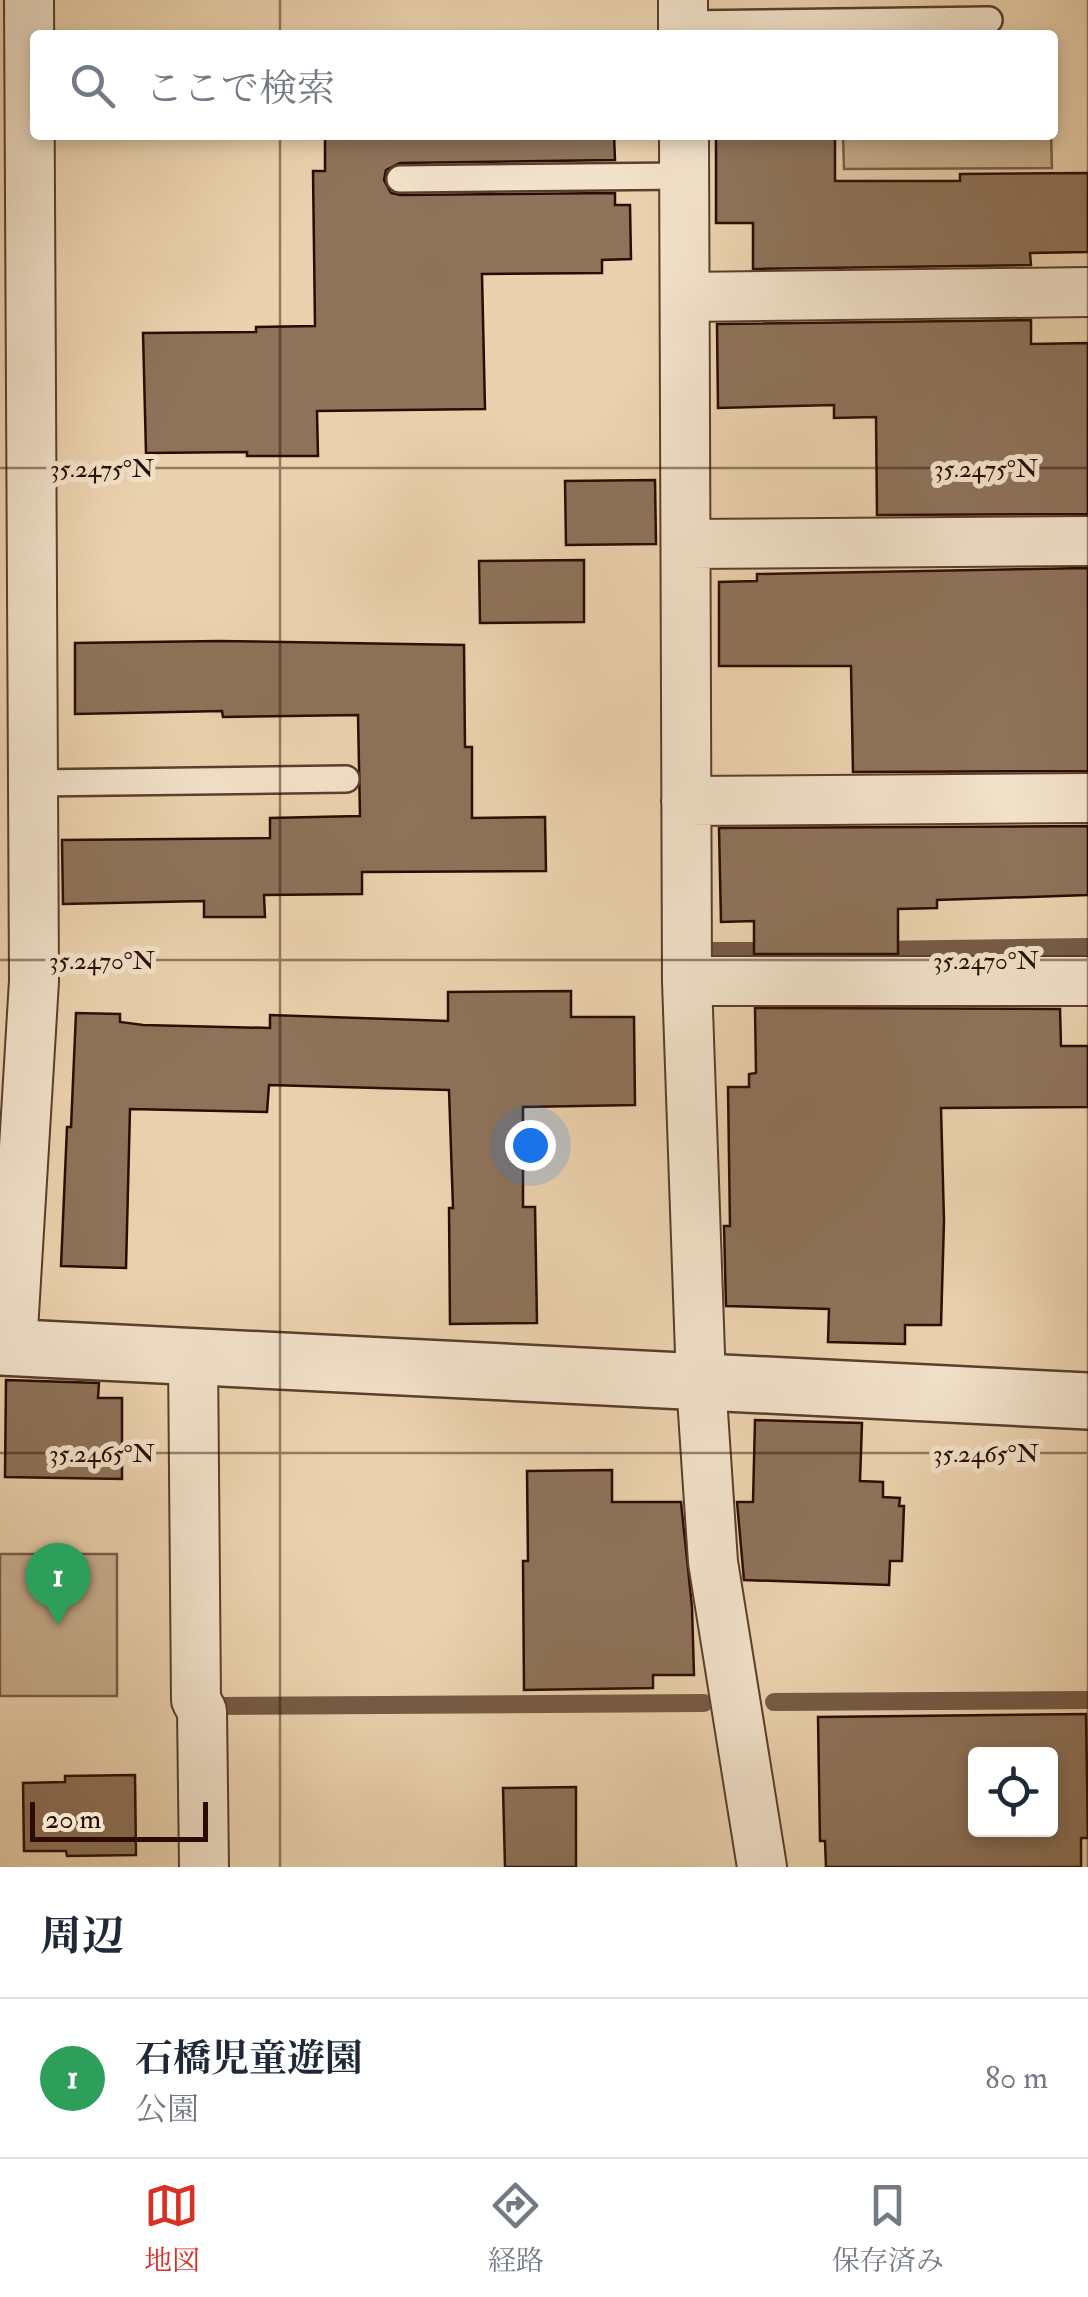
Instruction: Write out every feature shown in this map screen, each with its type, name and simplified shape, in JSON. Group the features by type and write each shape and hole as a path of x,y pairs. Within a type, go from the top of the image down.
{"street":[{"path":"29,0 34,981 6,1347 1088,1401"},
{"path":"684,156 687,981 701,1382 713,1562 762,1867"},
{"path":"685,296 1088,292"},
{"path":"686,544 1088,540"},
{"path":"686,801 1088,798"},
{"path":"687,981 1088,980"},
{"path":"193,1356 196,1700 202,1711 204,1867"}],"lane":[{"path":"683,20 988,20"},
{"path":"400,179 684,156"},
{"path":"33,783 346,779"}],"shaded area":[{"path":"843,140 1051,140 1052,168 844,169"},
{"path":"0,1554 117,1554 117,1696 0,1696"}],"building":[{"path":"325,140 614,140 615,160 400,163 386,170 384,180 391,193 400,195 615,193 615,205 630,205 631,259 602,260 602,273 482,274 485,409 317,411 318,456 146,453 143,333 256,332 256,327 315,326 313,171 325,171"},
{"path":"716,140 835,140 835,181 960,181 960,174 1088,173 1088,252 1030,253 1031,265 753,269 753,223 716,223"},
{"path":"1031,320 1031,344 1088,343 1088,514 877,515 876,417 834,418 834,405 718,408 717,324"},
{"path":"655,480 656,544 566,545 565,481"},
{"path":"584,560 584,622 480,623 479,561"},
{"path":"1088,568 1088,771 853,772 851,666 719,666 719,582 757,581 757,574"},
{"path":"75,643 464,645 465,747 472,747 472,818 545,817 546,871 362,872 362,894 264,895 265,917 204,917 204,901 63,904 62,840 270,838 270,818 360,816 358,715 223,717 222,711 75,714"},
{"path":"1088,826 1088,895 937,900 937,908 898,909 898,954 754,954 754,921 721,922 719,828"},
{"path":"571,991 571,1017 634,1017 635,1105 523,1107 523,1207 535,1207 537,1323 450,1324 449,1208 453,1208 449,1090 269,1085 267,1112 130,1109 126,1268 61,1266 76,1013 120,1014 120,1022 143,1025 270,1028 270,1015 448,1021 448,992"},
{"path":"755,1008 1060,1009 1061,1046 1088,1046 1088,1107 941,1108 941,1325 905,1325 905,1344 828,1342 829,1309 726,1306 724,1226 730,1226 728,1087 749,1087 749,1074 756,1073"},
{"path":"6,1380 99,1383 98,1398 122,1398 122,1479 5,1477"},
{"path":"755,1420 862,1423 860,1481 883,1482 883,1497 900,1498 899,1506 904,1506 902,1561 890,1561 889,1585 744,1580 737,1502 753,1502"},
{"path":"612,1470 612,1502 681,1502 692,1607 694,1675 653,1675 653,1688 524,1690 527,1471"},
{"path":"1086,1714 1088,1838 1081,1838 1081,1867 826,1867 825,1841 820,1841 818,1717"},
{"path":"135,1775 136,1855 67,1856 66,1851 24,1851 23,1783 65,1782 65,1776"},
{"path":"576,1787 576,1867 505,1867 503,1788"}],"waterway":[{"path":"874,950 1088,947"},
{"path":"711,951 778,951"},
{"path":"774,1702 1088,1700"},
{"path":"219,1706 704,1703"}],"place":[{"name":"石橋児童遊園","path":"58,1625"}]}
